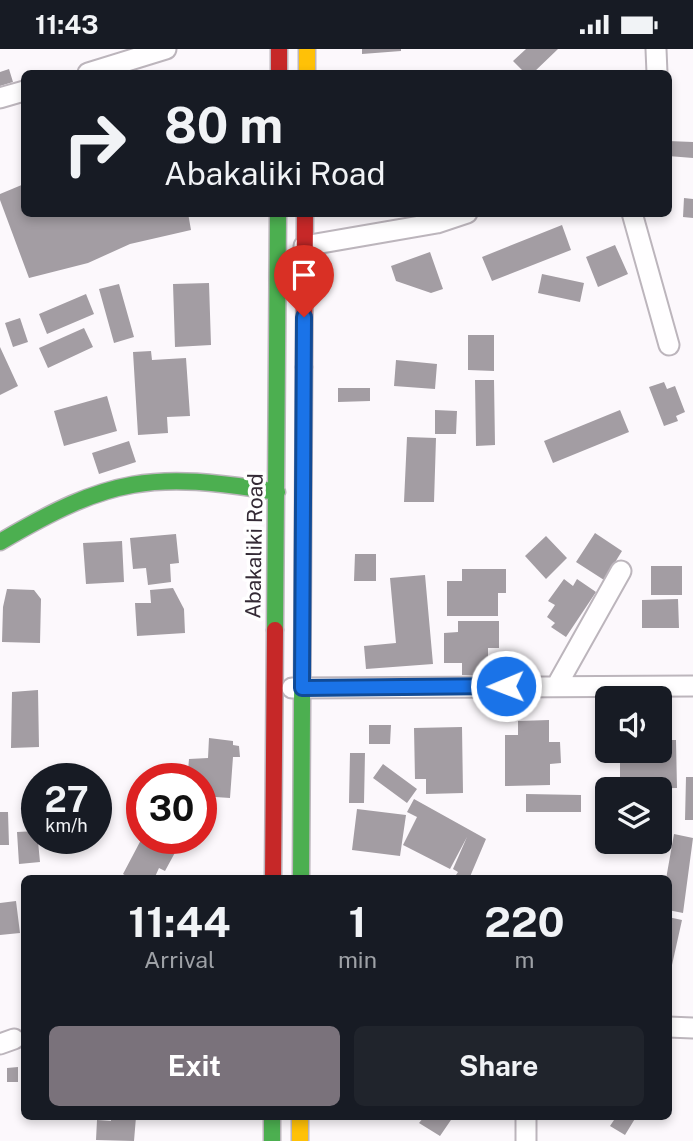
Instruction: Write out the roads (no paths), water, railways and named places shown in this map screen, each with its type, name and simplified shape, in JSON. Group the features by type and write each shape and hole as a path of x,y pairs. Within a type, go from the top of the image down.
{"main road":[{"path":"279,49 279,70"},
{"path":"307,49 307,70"},
{"name":"Abakaliki Road","path":"273,875 278,217"},
{"path":"301,875 305,217"},
{"path":"0,543 72,500 131,481 173,478 277,492"},
{"path":"272,1120 272,1141"},
{"path":"300,1120 300,1141"}],"street":[{"path":"98,70 166,49"},
{"path":"656,49 657,70"},
{"path":"0,98 21,92"},
{"path":"304,246 437,223 455,217"},
{"path":"633,217 669,345"},
{"path":"556,685 621,571"},
{"path":"274,689 693,685"},
{"path":"672,1027 693,1028"},
{"path":"526,1120 526,1141"}]}
